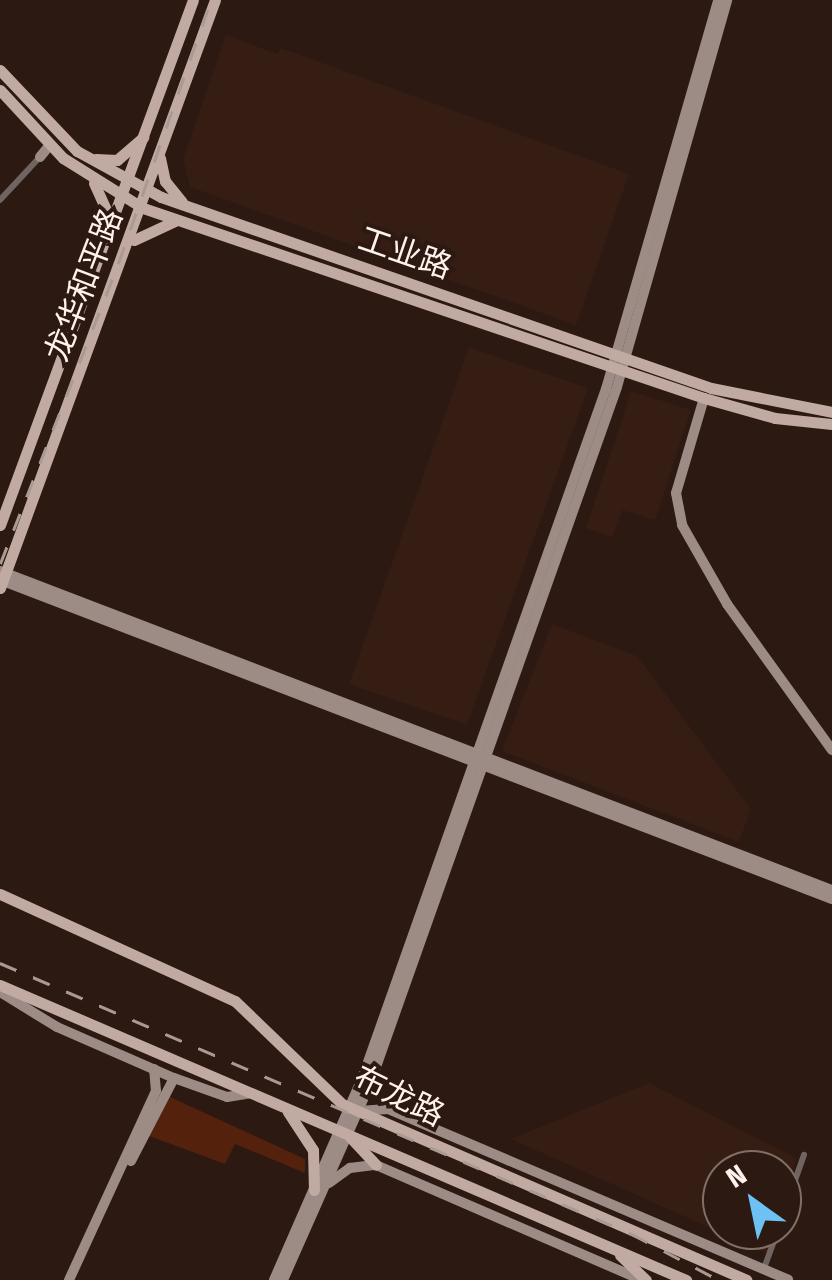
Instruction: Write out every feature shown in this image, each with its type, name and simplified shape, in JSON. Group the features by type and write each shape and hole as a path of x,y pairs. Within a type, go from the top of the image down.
{"main road":[{"name":"龙华和平路","path":"0,525 130,183 193,0"},
{"name":"龙华和平路","path":"2,579 128,247 216,0"},
{"path":"622,357 718,0"},
{"path":"274,1280 354,1110 618,370 727,0"},
{"name":"工业路","path":"0,70 82,154 148,192 747,399 832,412"},
{"name":"工业路","path":"0,90 49,146 88,177 142,208 704,398 775,418 832,424"},
{"path":"82,154 117,160 148,130"},
{"path":"40,156 49,146"},
{"path":"160,158 169,188 189,208"},
{"path":"88,177 108,206 111,234"},
{"path":"128,247 156,224 180,221"},
{"path":"704,398 676,493 682,524 727,604 830,744"},
{"path":"2,579 832,899"},
{"path":"477,760 832,890"},
{"name":"布龙路","path":"0,894 235,1001 354,1110 746,1280"},
{"name":"布龙路","path":"0,988 57,1027 154,1070 227,1098 252,1094"},
{"name":"布龙路","path":"0,988 686,1280"},
{"path":"72,1280 156,1091 154,1070"},
{"path":"72,1280 174,1078"},
{"path":"281,1106 313,1150 319,1188 283,1280"},
{"path":"354,1110 388,1109 788,1280"},
{"path":"344,1133 376,1165 644,1280"},
{"path":"319,1188 350,1168 376,1165"},
{"path":"613,1248 644,1280"}],"street":[{"path":"0,200 40,156"},
{"path":"802,1161 804,1155"},
{"path":"763,1271 771,1250"}],"shaded area":[{"path":"226,35 277,54 281,48 629,174 576,325 190,187 183,159"},
{"path":"469,347 588,388 467,725 349,684"},
{"path":"631,391 691,410 655,520 622,510 613,537 586,528"},
{"path":"552,624 637,656 751,809 739,842 502,751"},
{"path":"649,1083 780,1150 702,1150 702,1224 511,1139"},
{"path":"170,1097 305,1159 305,1173 235,1144 225,1164 149,1136"}],"railway":[{"path":"0,564 118,264 211,0"},
{"path":"0,963 632,1234 719,1280"}]}
